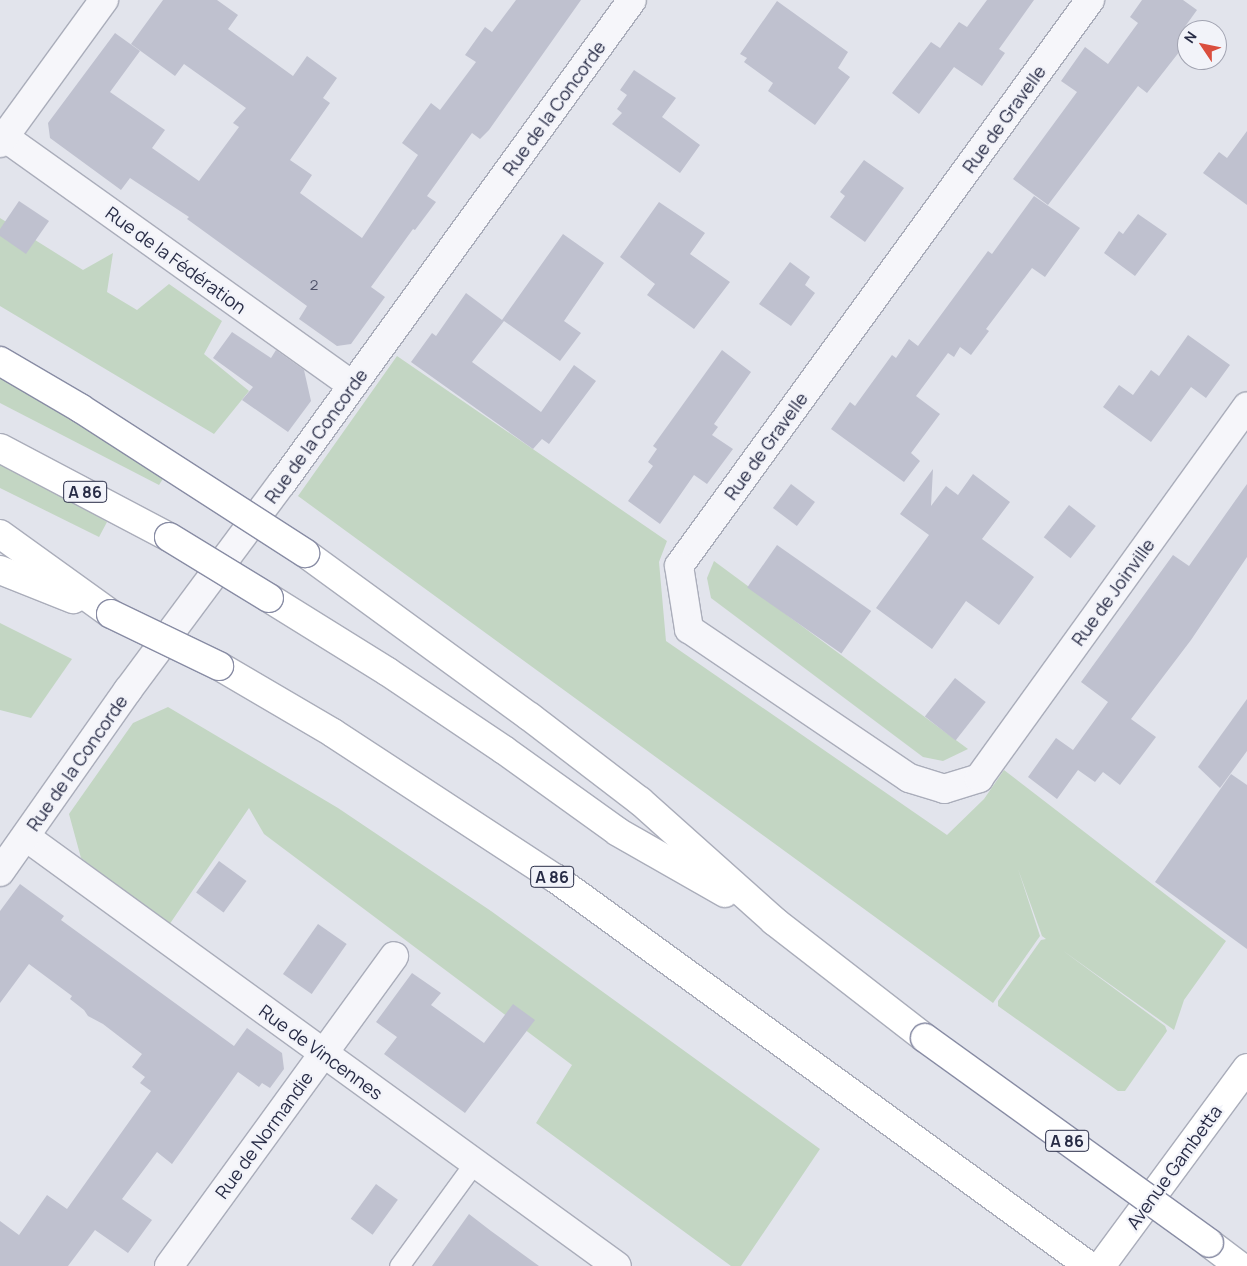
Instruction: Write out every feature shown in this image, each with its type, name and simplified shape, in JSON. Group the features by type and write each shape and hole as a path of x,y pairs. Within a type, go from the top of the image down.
{"main road":[{"path":"0,361 80,408 305,553 522,711 640,801 774,921"},
{"name":"A 86","path":"0,448 170,537 388,672 504,750 618,832 774,921 925,1038 1240,1266"},
{"name":"A 86","path":"0,534 111,614 219,666 341,738 555,878 871,1110 1089,1266"},
{"path":"0,570 111,614"},
{"name":"Avenue Gambetta","path":"1101,1266 1247,1068"}],"street":[{"path":"2,138 104,0"},
{"name":"Rue de la Concorde","path":"0,872 128,690 282,483 632,0"},
{"name":"Rue de Gravelle","path":"979,778 944,790 910,778 689,629 679,566 1090,0"},
{"name":"Rue de la Fédération","path":"2,138 352,385"},
{"name":"Rue de Joinville","path":"979,778 1247,406"},
{"name":"Rue de Vincennes","path":"26,837 617,1266"},
{"name":"Rue de Normandie","path":"169,1266 394,956"}],"lane":[{"path":"399,1266 474,1163"}],"green space":[{"path":"0,218 83,270 113,253 107,292 137,310 169,284 222,321 204,354 249,391 214,434 0,306"},
{"path":"397,356 667,541 659,562 666,641 947,835 984,799 1004,770 1226,941 1184,1000 1174,1030 1062,950 1165,1026 1167,1031 1125,1091 1118,1091 998,1006 998,1001 1041,940 1046,939 1042,936 1018,869 1040,936 993,1003 298,496"},
{"path":"0,374 164,477 159,485 0,403"},
{"path":"0,460 51,487 107,522 99,537 0,488"},
{"path":"714,561 968,749 943,761 923,757 711,598 707,578"},
{"path":"0,623 72,659 31,718 0,710"},
{"path":"168,707 338,808 491,911 820,1149 741,1266 731,1266 536,1123 572,1065 264,834 249,808 169,925 81,858 69,814 133,723"}],"building":[{"path":"163,0 217,0 238,15 228,29 293,76 307,56 337,78 323,98 330,103 290,160 312,175 300,193 362,238 418,155 402,143 431,103 440,110 476,62 465,55 485,27 492,32 516,0 581,0 489,130 480,139 472,133 427,196 436,202 415,230 413,229 371,287 385,297 351,344 337,346 299,319 307,306 187,219 189,217 130,178 121,190 50,138 48,123 115,33 140,51 110,92 165,130 152,148 199,181 239,127 233,123 246,108 184,64 175,76 131,44"},
{"path":"987,0 1034,0 999,49 1005,53 982,86 954,67 919,114 892,93 931,42 940,48 959,22 967,27"},
{"path":"1142,0 1183,0 1197,10 1190,20 1177,20 1177,55 1147,93 1138,86 1048,205 1013,179 1077,92 1061,81 1085,47 1108,64 1138,23 1130,17"},
{"path":"777,1 848,52 838,68 850,77 815,125 768,91 773,83 744,62 747,58 740,54"},
{"path":"634,70 676,98 662,117 700,145 680,173 612,124 622,113 617,109 627,95 620,90"},
{"path":"1247,131 1247,205 1203,173 1219,152 1227,158"},
{"path":"864,160 904,188 865,242 830,217 845,196 840,192"},
{"path":"1034,196 1080,228 1045,277 1032,268 986,329 989,331 971,355 960,347 954,357 948,353 916,396 940,414 911,453 920,461 904,482 831,429 850,402 855,406 892,355 896,358 909,339 918,346 988,251 992,254"},
{"path":"19,201 49,221 26,254 0,236 0,229"},
{"path":"659,202 705,233 690,254 730,282 694,329 647,295 655,284 620,257"},
{"path":"1138,214 1167,234 1135,276 1104,253 1119,231 1123,234"},
{"path":"563,234 604,263 564,321 581,333 560,361 504,321 472,362 541,412 574,365 596,381 549,444 542,439 533,449 411,362 432,333 436,336 466,293 502,320"},
{"path":"790,262 810,277 805,285 815,293 791,326 759,304"},
{"path":"232,332 271,358 276,350 304,370 311,401 288,432 242,400 253,387 213,358"},
{"path":"1188,335 1230,365 1206,398 1191,387 1151,442 1103,407 1119,385 1133,395 1151,370 1159,376"},
{"path":"722,350 751,372 714,424 718,427 712,435 733,449 707,484 694,475 660,524 628,501 653,466 648,462 657,449 653,446"},
{"path":"933,469 931,506 946,486 958,495 973,474 1010,502 982,539 1034,577 999,625 966,601 932,649 876,608 929,535 900,514"},
{"path":"791,484 815,502 797,526 773,508"},
{"path":"1247,484 1247,557 1191,640 1131,719 1156,737 1120,785 1103,772 1095,782 1078,770 1057,799 1028,777 1056,738 1073,750 1108,702 1081,682 1173,555 1189,566"},
{"path":"1069,505 1096,526 1071,558 1044,537"},
{"path":"777,545 871,611 841,654 747,588"},
{"path":"955,678 986,702 956,741 925,717"},
{"path":"1247,699 1247,751 1220,788 1198,767"},
{"path":"1231,774 1247,785 1247,949 1155,882"},
{"path":"219,861 247,881 224,913 196,893"},
{"path":"20,884 64,916 61,920 234,1046 247,1028 282,1053 284,1069 270,1088 262,1083 259,1087 238,1072 172,1164 157,1152 122,1199 152,1220 128,1253 95,1230 68,1266 0,1266 0,1221 19,1235 47,1195 67,1209 151,1091 140,1083 145,1077 132,1067 142,1054 103,1024 88,1016 84,1010 70,999 72,996 29,964 0,1003 0,911"},
{"path":"318,924 347,944 312,994 283,974"},
{"path":"412,973 441,993 431,1005 484,1043 513,1004 535,1020 465,1113 384,1054 397,1037 376,1022"},
{"path":"376,1184 398,1200 373,1235 351,1219"},
{"path":"469,1214 491,1231 539,1266 432,1266"}]}
